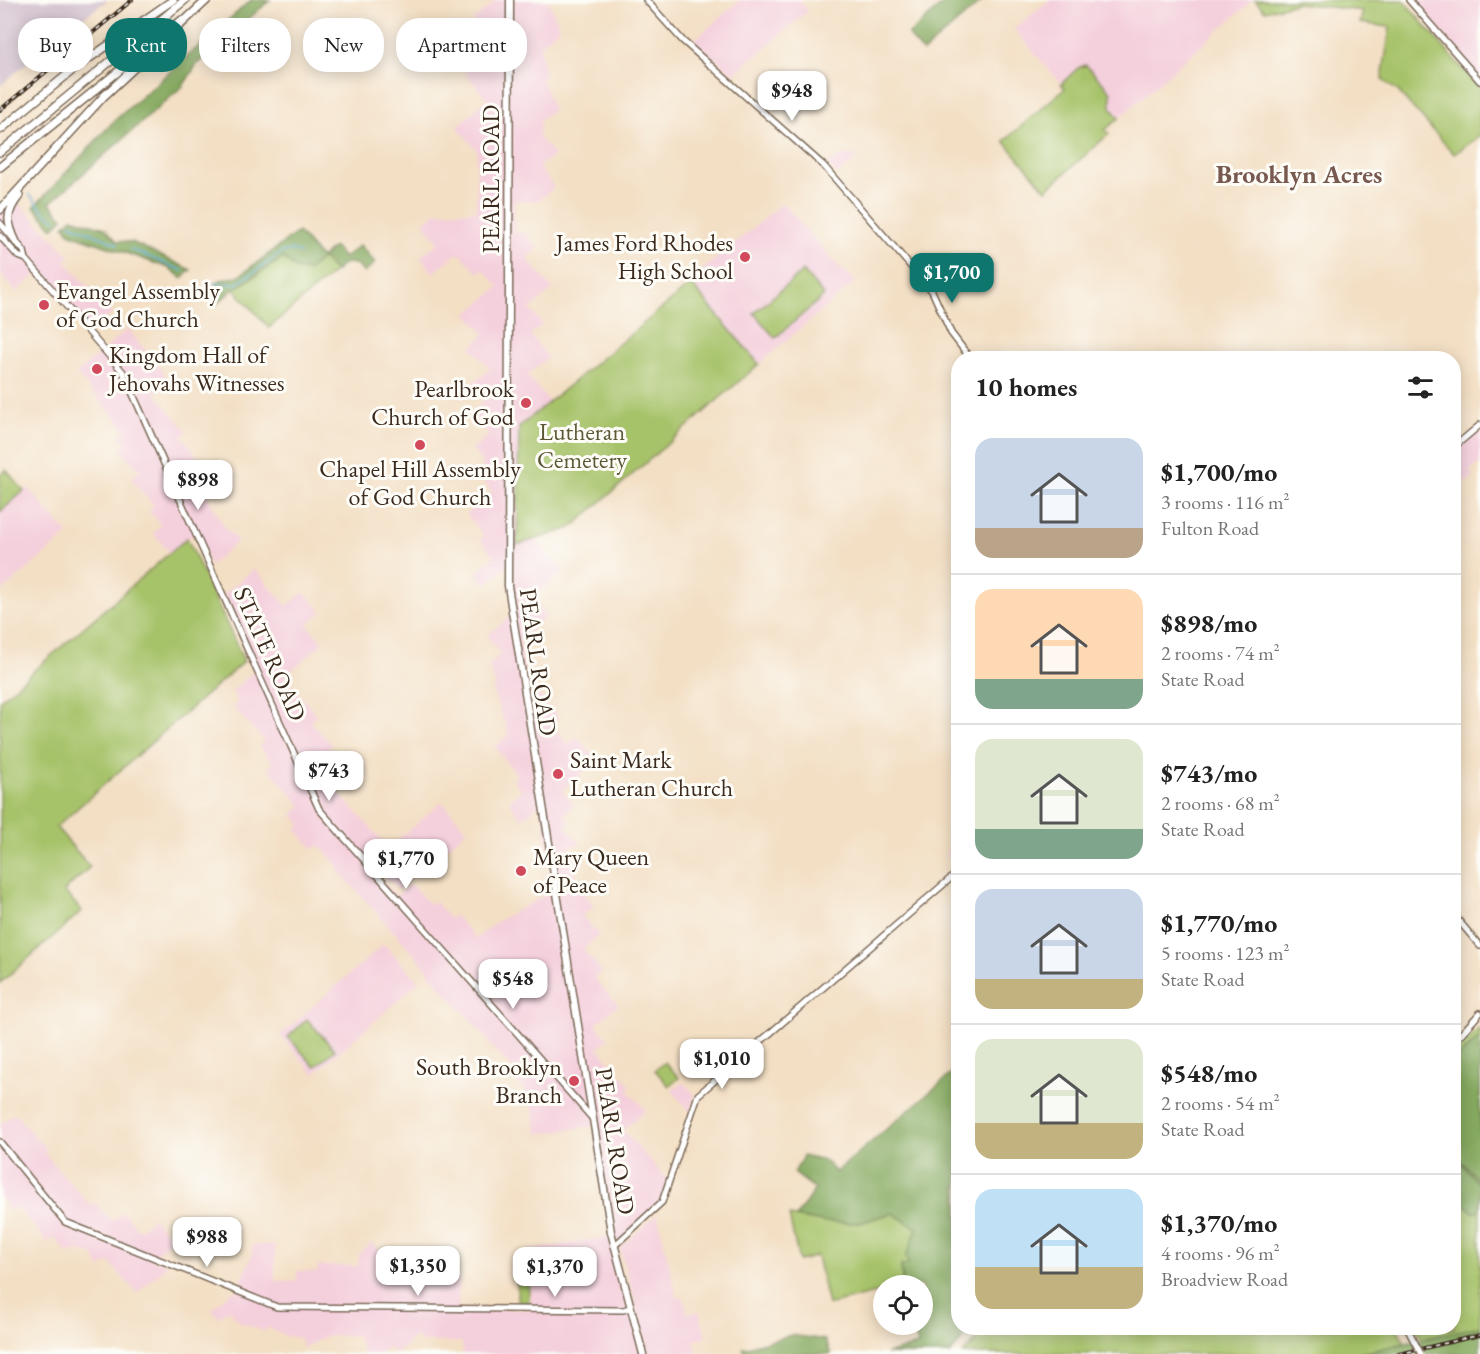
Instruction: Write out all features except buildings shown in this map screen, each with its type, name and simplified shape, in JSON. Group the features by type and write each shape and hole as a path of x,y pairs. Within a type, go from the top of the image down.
{"highway":[{"path":"0,130 74,69 174,0"},
{"path":"0,152 185,0"},
{"path":"0,167 207,0"},
{"path":"0,210 119,81 184,24 207,0"},
{"path":"16,242 8,225 9,210 40,167"}],"main road":[{"name":"PEARL ROAD","path":"510,0 508,586 614,1246 643,1354"},
{"path":"646,0 682,41 823,165 932,291 951,333 965,351"},
{"path":"1409,0 1480,81"},
{"name":"STATE ROAD","path":"0,223 24,250 26,259 123,372 319,809 593,1119"},
{"name":"STATE ROAD","path":"0,236 18,256 26,259"},
{"path":"1461,441 1480,425"},
{"path":"614,1246 662,1202 699,1095 951,878"},
{"path":"1461,923 1480,946"},
{"path":"1461,1034 1480,1013"},
{"path":"0,1142 65,1222 275,1307 623,1310 630,1308"},
{"path":"1411,1335 1421,1354"}],"shaded area":[{"path":"0,0 108,0 83,18 18,18 18,70 0,86"},
{"path":"497,0 544,0 549,2 560,28 540,45 545,76 541,78 553,110 540,120 539,138 554,155 538,167 554,187 540,200 514,201 514,233 526,233 538,248 527,259 553,289 530,309 543,324 530,335 548,357 527,375 549,402 519,427 517,544 535,539 563,572 532,599 547,616 520,640 529,698 539,695 559,718 551,725 568,744 577,737 597,760 562,790 574,805 564,814 570,821 565,826 581,844 570,846 578,886 594,906 582,916 599,935 583,949 602,971 594,978 618,1005 596,1024 608,1039 598,1048 631,1086 627,1090 646,1110 623,1130 670,1183 666,1195 614,1247 643,1354 463,1354 462,1342 421,1342 416,1336 396,1354 388,1347 380,1354 364,1354 356,1335 326,1336 303,1348 300,1338 286,1336 267,1327 265,1332 240,1322 229,1309 219,1317 212,1309 232,1291 236,1292 251,1258 253,1245 275,1245 275,1281 297,1281 297,1271 318,1272 318,1266 358,1266 359,1254 372,1243 395,1268 396,1281 419,1281 419,1265 429,1257 437,1266 437,1277 459,1278 458,1310 531,1309 532,1250 611,1236 593,1126 538,1134 530,1097 515,1080 519,1075 488,1043 489,1041 337,869 339,867 319,845 314,849 296,830 301,825 293,814 302,806 268,768 273,763 259,746 264,741 233,707 238,702 232,691 256,670 223,595 254,569 287,606 304,592 322,612 307,624 323,643 284,677 317,715 310,721 332,745 315,760 327,773 324,777 386,845 366,863 396,896 410,884 430,905 435,901 450,919 455,915 476,939 496,922 555,890 541,803 522,819 509,802 521,790 513,780 517,776 495,747 509,734 492,690 496,687 489,665 501,654 487,636 516,611 512,562 486,584 476,573 494,556 480,540 484,536 466,514 492,492 478,476 483,464 472,450 489,435 471,413 484,402 470,386 490,369 471,347 485,334 467,314 499,287 483,269 478,273 462,255 456,254 434,273 420,257 439,242 423,223 436,212 476,211 477,150 457,127 487,99 464,72 527,72 527,18 476,18"},
{"path":"740,0 800,0 808,11 734,74 693,41"},
{"path":"1050,0 1253,0 1119,118 1111,108 1111,92 1078,68 1061,84 1014,29"},
{"path":"1413,0 1480,0 1480,78"},
{"path":"855,155 856,159 837,175 828,165 841,156"},
{"path":"13,197 70,256 65,261 112,314 90,333 38,273 16,292 0,274 0,210"},
{"path":"783,203 839,267 856,281 759,364 689,281"},
{"path":"128,329 169,380 155,393 187,431 182,436 207,477 200,484 225,527 238,541 210,565 196,535 187,538 170,553 153,533 161,525 149,511 154,506 131,479 140,471 120,449 126,443 120,436 126,430 76,374"},
{"path":"1480,430 1480,463 1469,471 1474,476 1461,487 1461,447"},
{"path":"28,488 68,534 0,593 0,512"},
{"path":"442,802 467,830 398,890 372,862"},
{"path":"951,847 951,860 945,853"},
{"path":"384,944 419,982 314,1074 280,1035"},
{"path":"683,1082 695,1095 690,1112 672,1091"},
{"path":"14,1113 47,1150 44,1153 90,1205 94,1202 112,1221 123,1212 139,1230 153,1218 172,1239 151,1258 168,1265 137,1293 109,1262 100,1268 92,1254 77,1251 67,1253 54,1237 47,1242 17,1207 11,1211 0,1198 0,1125"},
{"path":"657,1214 677,1298 683,1297 688,1314 699,1311 706,1337 694,1340 697,1354 649,1354 620,1248"}],"green space":[{"path":"251,0 270,0 249,18 231,18"},
{"path":"947,0 983,0 923,52 908,35"},
{"path":"1255,0 1403,0 1480,89 1480,136 1454,154 1398,91 1382,80 1390,27 1360,23 1363,11 1296,3 1265,11"},
{"path":"199,46 199,62 183,86 50,203 63,218 53,228 34,207 114,121 169,72 187,72 187,57"},
{"path":"1086,65 1111,92 1111,108 1119,118 1105,130 1109,134 1046,190 1004,141 1065,88 1061,84 1078,68"},
{"path":"72,218 105,228 117,241 132,242 191,270 182,278 169,268 71,234 64,226"},
{"path":"298,232 321,258 334,247 344,258 360,245 375,263 364,273 356,264 345,263 335,272 323,258 308,271 296,269 283,258 234,289 215,305 211,300 218,281 239,276"},
{"path":"306,242 321,258 334,247 347,261 269,328 234,289"},
{"path":"803,271 824,296 775,338 754,313"},
{"name":"Lutheran Cemetery","path":"691,284 759,364 571,528 517,545 519,427"},
{"path":"6,470 24,491 0,512 0,475"},
{"path":"187,538 244,661 56,827 90,867 64,891 82,911 0,983 0,700"},
{"path":"307,1019 335,1050 315,1067 288,1037"},
{"path":"1480,1028 1480,1327 1461,1331 1461,1046"},
{"path":"1480,1037 1479,1180 1461,1161 1461,1055"},
{"path":"665,1062 679,1078 669,1086 655,1070"},
{"path":"951,1074 951,1335 966,1335 950,1354 886,1354 918,1345 916,1335 933,1335 933,1275 902,1275 901,1266 908,1264 906,1257 917,1228 892,1213 860,1223 823,1222 796,1217 815,1189 794,1173 803,1156 825,1161 836,1172"},
{"path":"1461,1163 1480,1185 1480,1209 1474,1213 1461,1201"},
{"path":"892,1213 918,1228 908,1253 908,1264 901,1266 902,1275 873,1275 873,1294 828,1305 817,1256 799,1261 789,1216 823,1222 860,1223"},
{"path":"518,1261 528,1261 529,1302 517,1302"},
{"path":"1480,1326 1480,1354 1358,1354 1441,1335 1461,1335 1461,1330"},
{"path":"791,1335 825,1340 831,1354 745,1354 743,1348"},
{"path":"981,1335 1401,1335 1405,1343 1358,1354 963,1354"},
{"path":"1420,1335 1441,1335 1422,1339"}],"waterway":[{"path":"29,194 43,211 56,220"},
{"path":"70,224 117,244"},
{"path":"130,249 183,271"},
{"path":"211,283 236,284 283,252 291,250 300,253"}],"railway":[{"path":"0,110 132,0"},
{"path":"1399,1354 1480,1335"}],"place":[{"name":"James Ford Rhodes High School","path":"745,257"},
{"name":"Evangel Assembly of God Church","path":"44,305"},
{"name":"Kingdom Hall of Jehovahs Witnesses","path":"97,369"},
{"name":"Pearlbrook Church of God","path":"526,403"},
{"name":"Chapel Hill Assembly of God Church","path":"420,445"},
{"name":"Saint Mark Lutheran Church","path":"558,774"},
{"name":"Mary Queen of Peace","path":"521,871"},
{"name":"South Brooklyn Branch","path":"574,1081"}],"district":[{"name":"Brooklyn Acres","path":"1299,174"}]}
